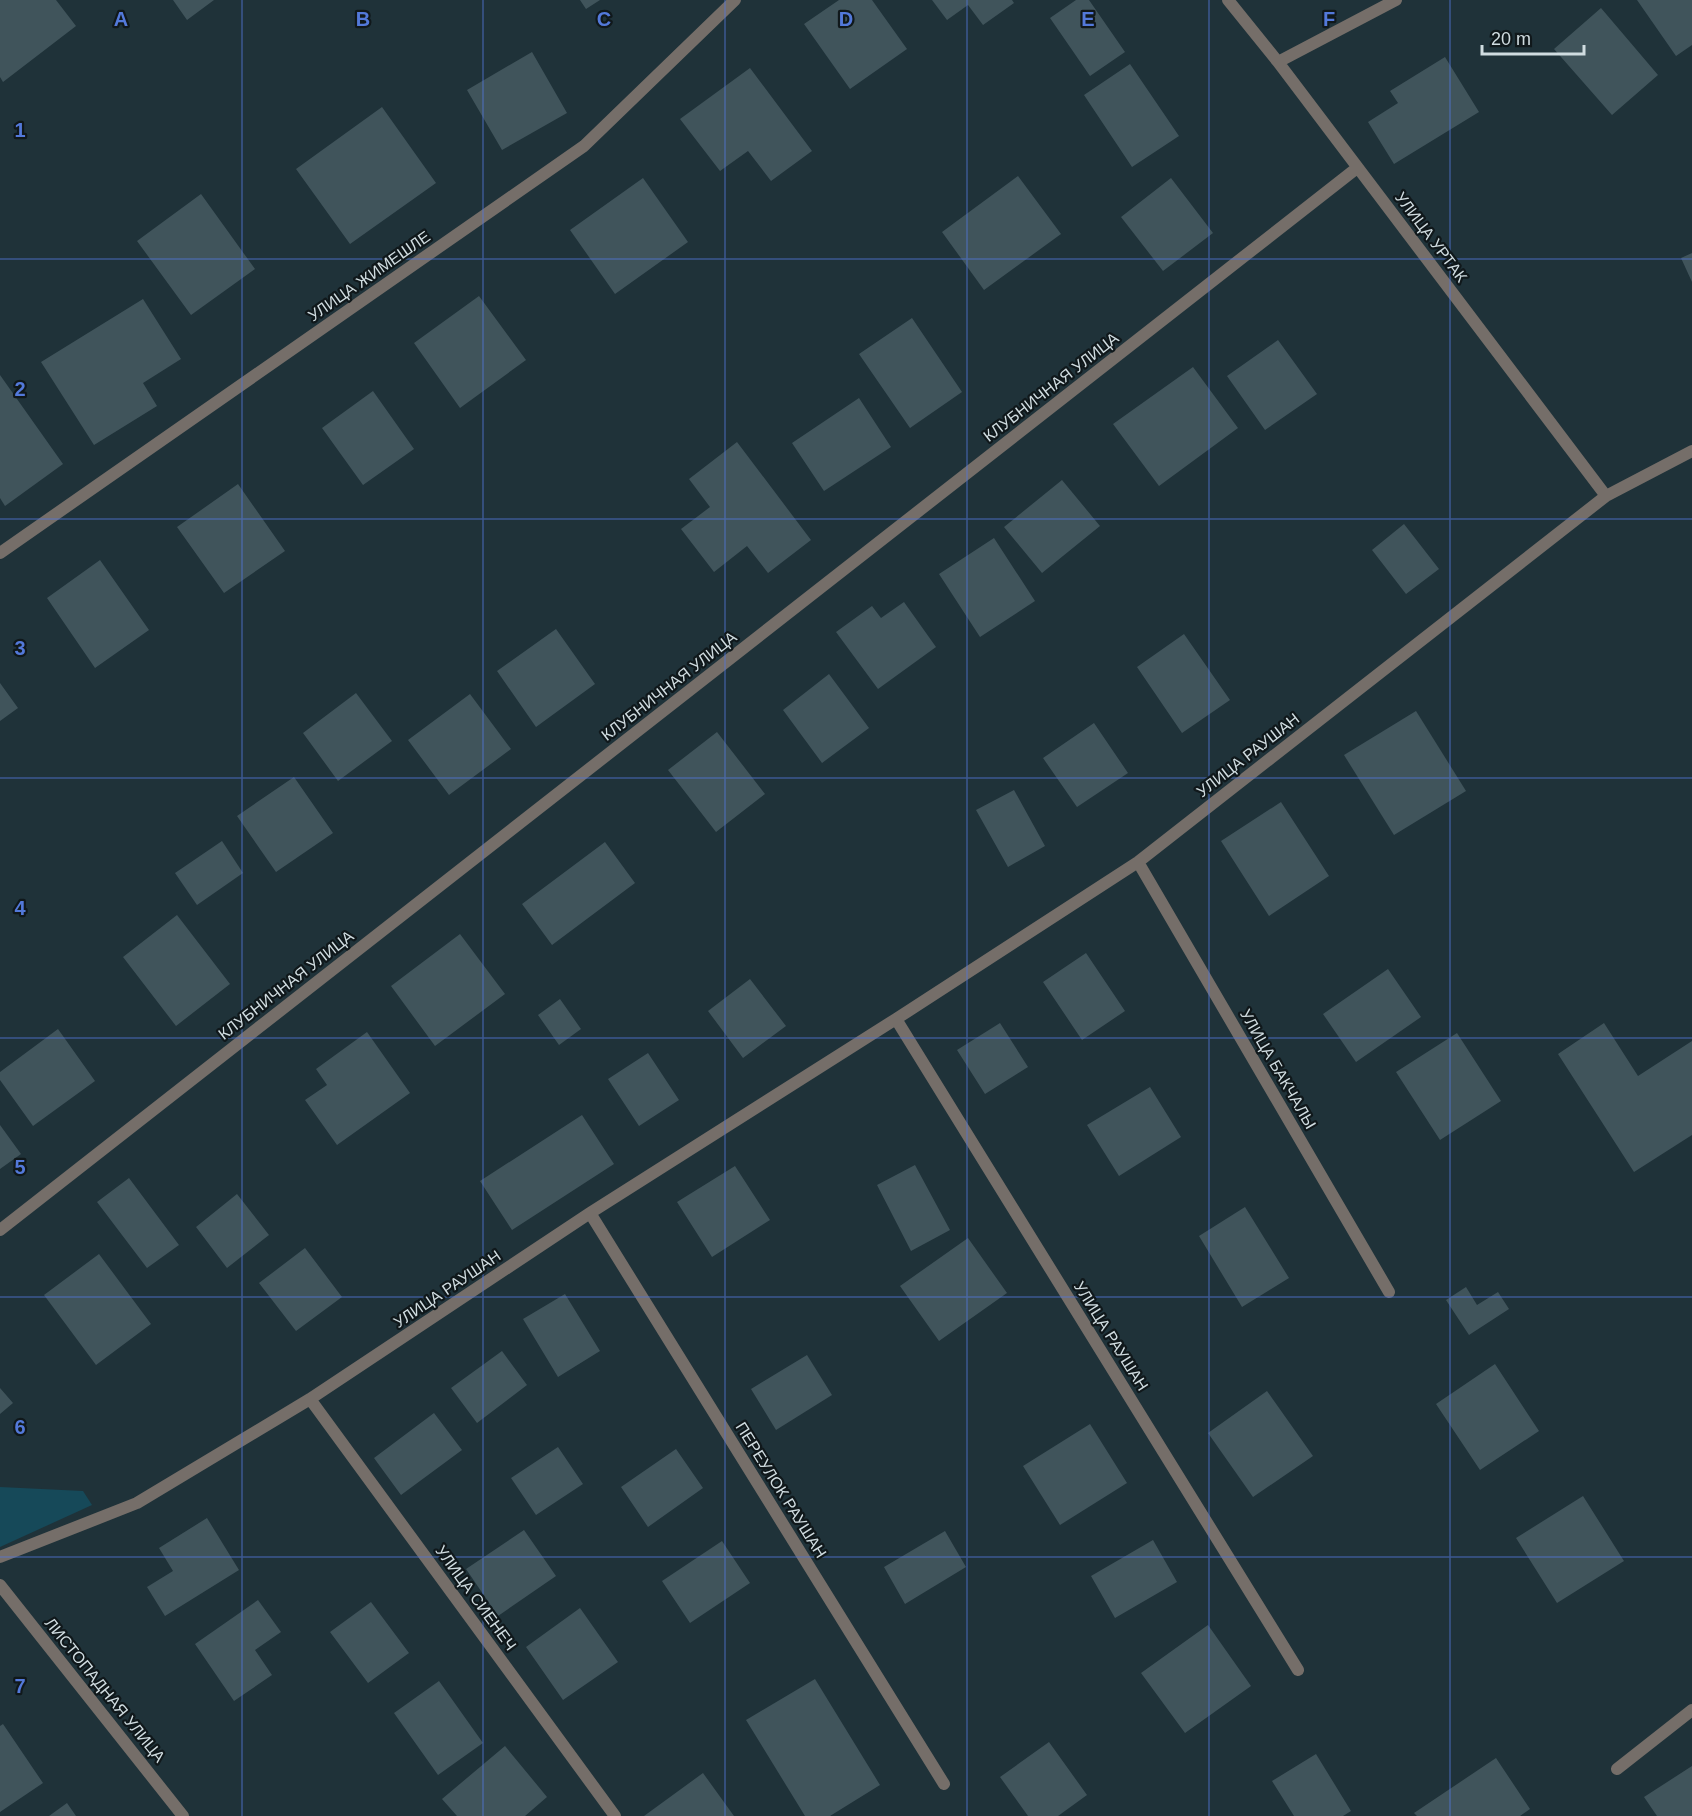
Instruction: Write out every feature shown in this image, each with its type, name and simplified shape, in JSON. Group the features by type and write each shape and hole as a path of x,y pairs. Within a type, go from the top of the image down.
{"street":[{"name":"УЛИЦА ЖИМЕШЛЕ","path":"0,553 584,146 735,0"},
{"name":"УЛИЦА УРТАК","path":"1228,0 1278,62 1605,496"},
{"path":"1278,62 1396,0"},
{"name":"КЛУБНИЧНАЯ УЛИЦА","path":"0,1230 1357,168"},
{"name":"УЛИЦА РАУШАН","path":"0,1557 137,1503 310,1399 590,1214 1138,862 1605,496 1692,451"},
{"name":"УЛИЦА БАКЧАЛЫ","path":"1138,862 1389,1292"},
{"name":"УЛИЦА РАУШАН","path":"896,1019 1298,1670"},
{"name":"ПЕРЕУЛОК РАУШАН","path":"590,1214 944,1784"},
{"name":"УЛИЦА СИЕНЕЧ","path":"310,1399 615,1816"},
{"name":"ЛИСТОПАДНАЯ УЛИЦА","path":"0,1585 183,1816"},
{"path":"1617,1769 1692,1710"}],"shaded area":[{"path":"0,1487 83,1491 92,1505 0,1547"}],"building":[{"path":"0,0 56,0 76,26 3,82 0,77"},
{"path":"173,0 214,0 187,20"},
{"path":"580,0 600,0 586,9"},
{"path":"839,0 872,0 907,49 850,89 804,24"},
{"path":"932,0 1012,0 1014,3 983,25 968,5 947,20"},
{"path":"1076,0 1089,0 1125,52 1090,76 1050,18"},
{"path":"1637,0 1692,0 1692,45 1676,56"},
{"path":"1601,8 1658,75 1612,115 1554,49"},
{"path":"532,52 567,113 502,150 467,90"},
{"path":"1445,57 1479,112 1394,164 1368,122 1398,103 1390,91"},
{"path":"1130,64 1179,136 1132,167 1084,95"},
{"path":"750,68 812,151 771,181 748,151 720,171 680,119"},
{"path":"382,107 436,183 350,244 296,169"},
{"path":"1018,176 1061,234 984,290 942,232"},
{"path":"643,178 688,242 615,294 570,230"},
{"path":"1171,178 1213,233 1163,271 1121,217"},
{"path":"201,194 255,269 191,315 137,241"},
{"path":"1692,253 1692,282 1681,258"},
{"path":"479,296 526,360 460,408 414,343"},
{"path":"143,299 181,359 143,383 157,406 94,445 41,362"},
{"path":"912,318 962,392 910,428 859,354"},
{"path":"1278,340 1317,394 1265,430 1227,376"},
{"path":"1193,367 1238,428 1159,486 1113,424"},
{"path":"0,375 63,464 5,506 0,498"},
{"path":"373,391 414,449 363,485 322,428"},
{"path":"859,398 891,447 824,491 792,443"},
{"path":"737,442 811,540 768,573 747,546 714,572 681,529 710,507 689,479"},
{"path":"1062,480 1100,526 1042,573 1004,527"},
{"path":"238,484 285,551 224,593 177,527"},
{"path":"1404,524 1439,569 1406,594 1372,550"},
{"path":"994,538 1035,601 980,637 939,574"},
{"path":"100,560 149,630 95,668 47,598"},
{"path":"904,602 936,647 878,689 836,632 872,606 881,618"},
{"path":"556,629 595,684 536,727 497,671"},
{"path":"1184,634 1230,700 1182,733 1137,667"},
{"path":"829,674 869,728 822,763 783,710"},
{"path":"0,683 18,708 0,721"},
{"path":"356,693 392,741 338,781 303,733"},
{"path":"470,694 511,749 449,795 408,740"},
{"path":"1416,711 1466,791 1394,835 1344,755"},
{"path":"1094,723 1128,773 1077,807 1043,758"},
{"path":"717,732 765,794 716,832 668,770"},
{"path":"294,777 333,833 276,872 237,816"},
{"path":"1014,790 1045,846 1008,867 976,810"},
{"path":"1281,802 1329,876 1269,916 1221,841"},
{"path":"222,841 243,873 197,905 175,873"},
{"path":"605,842 635,883 552,945 522,904"},
{"path":"177,915 230,984 176,1026 123,957"},
{"path":"460,934 505,994 435,1046 391,986"},
{"path":"1086,953 1125,1011 1082,1040 1043,982"},
{"path":"1388,969 1421,1017 1356,1062 1323,1014"},
{"path":"750,979 786,1026 743,1058 708,1011"},
{"path":"560,999 581,1029 559,1045 538,1015"},
{"path":"1000,1023 1028,1067 985,1094 957,1050"},
{"path":"1604,1023 1638,1076 1692,1041 1692,1135 1634,1172 1558,1054"},
{"path":"58,1029 95,1081 33,1126 0,1080 0,1072"},
{"path":"367,1032 410,1093 337,1145 305,1100 327,1085 316,1069"},
{"path":"1457,1033 1501,1101 1440,1140 1396,1072"},
{"path":"648,1053 679,1100 639,1126 608,1079"},
{"path":"1150,1087 1181,1137 1119,1176 1087,1125"},
{"path":"582,1115 614,1164 512,1230 480,1181"},
{"path":"0,1125 21,1154 0,1169"},
{"path":"915,1165 950,1230 911,1251 877,1185"},
{"path":"735,1166 770,1220 712,1257 677,1202"},
{"path":"129,1178 179,1245 147,1268 97,1202"},
{"path":"237,1194 269,1235 227,1268 196,1227"},
{"path":"1245,1207 1289,1278 1242,1307 1199,1236"},
{"path":"968,1238 1007,1293 939,1341 900,1286"},
{"path":"305,1248 342,1297 296,1331 259,1283"},
{"path":"99,1254 151,1324 96,1365 44,1295"},
{"path":"1466,1287 1477,1305 1498,1292 1509,1309 1469,1335 1446,1300"},
{"path":"565,1294 600,1351 558,1377 523,1319"},
{"path":"502,1351 527,1385 477,1423 451,1388"},
{"path":"807,1355 832,1395 776,1430 751,1389"},
{"path":"1495,1364 1539,1431 1480,1470 1436,1404"},
{"path":"0,1388 13,1403 0,1414"},
{"path":"1267,1391 1313,1456 1253,1497 1208,1433"},
{"path":"434,1413 462,1450 401,1495 374,1458"},
{"path":"1090,1424 1127,1483 1060,1525 1023,1466"},
{"path":"558,1447 583,1484 536,1515 511,1478"},
{"path":"676,1449 703,1488 648,1527 621,1487"},
{"path":"1583,1496 1624,1561 1557,1603 1516,1538"},
{"path":"207,1518 239,1570 165,1616 147,1587 173,1571 159,1548"},
{"path":"524,1530 556,1576 498,1616 466,1569"},
{"path":"945,1531 966,1567 905,1604 884,1567"},
{"path":"1153,1540 1177,1582 1115,1618 1091,1576"},
{"path":"722,1541 750,1583 690,1623 662,1581"},
{"path":"258,1600 281,1632 255,1650 272,1675 234,1701 195,1644"},
{"path":"371,1602 409,1653 368,1683 330,1632"},
{"path":"580,1608 618,1662 563,1700 526,1647"},
{"path":"1208,1625 1251,1686 1185,1733 1141,1673"},
{"path":"815,1679 880,1785 830,1816 805,1816 746,1720"},
{"path":"439,1681 483,1743 438,1775 394,1713"},
{"path":"3,1724 43,1783 0,1812 0,1726"},
{"path":"1049,1742 1087,1795 1058,1816 1028,1816 1000,1777"},
{"path":"505,1746 547,1797 525,1816 457,1816 442,1799"},
{"path":"1316,1754 1351,1811 1343,1816 1294,1816 1272,1781"},
{"path":"1496,1758 1530,1809 1520,1816 1417,1816 1414,1813"},
{"path":"1692,1766 1692,1816 1657,1816 1644,1797"},
{"path":"703,1773 734,1816 644,1816"},
{"path":"67,1803 76,1816 49,1816"}]}
